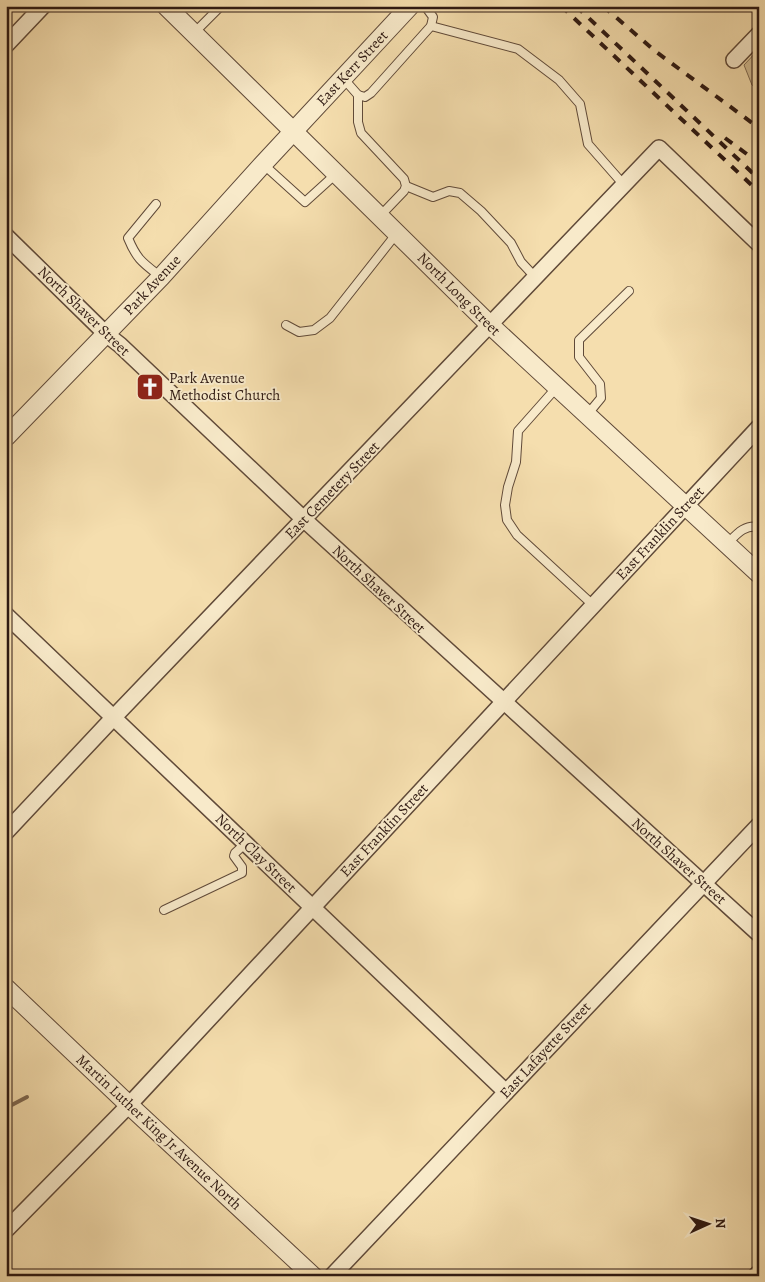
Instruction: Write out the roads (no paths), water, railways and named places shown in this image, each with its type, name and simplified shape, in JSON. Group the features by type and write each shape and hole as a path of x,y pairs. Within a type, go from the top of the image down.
{"street":[{"path":"6,45 43,6"},
{"name":"North Long Street","path":"166,6 490,325 759,574"},
{"name":"East Kerr Street","path":"294,130 413,6"},
{"path":"734,60 759,34"},
{"name":"Park Avenue","path":"6,436 161,278 294,130"},
{"name":"East Cemetery Street","path":"6,832 659,148 759,244"},
{"name":"North Shaver Street","path":"6,236 106,334 304,520 759,934"},
{"name":"East Franklin Street","path":"6,1230 130,1105 759,427"},
{"name":"North Clay Street","path":"6,615 506,1092"},
{"name":"East Lafayette Street","path":"332,1276 759,825"},
{"name":"Martin Luther King Jr Avenue North","path":"6,988 313,1276"}],"lane":[{"path":"194,33 221,6"},
{"path":"343,78 358,95 365,97 371,93 431,26 433,18 413,6"},
{"path":"431,26 518,49 559,80 580,104 588,144 624,185"},
{"path":"358,95 358,122 361,133 404,179 406,186 404,191 380,216"},
{"path":"263,164 306,202 336,173"},
{"path":"406,186 433,196 449,191 460,193 481,211 511,243 521,262 536,277"},
{"path":"156,204 128,238 139,260 161,278"},
{"path":"286,325 299,332 314,330 330,318 397,233"},
{"path":"588,415 601,398 600,384 579,357 579,340 629,291"},
{"path":"557,387 518,431 516,462 508,487 505,505 507,520 517,535 593,606"},
{"path":"727,544 741,530 752,526 759,527"},
{"path":"164,910 242,873 242,867 234,856 246,843"}],"waterway":[{"path":"6,1108 27,1097"}],"railway":[{"path":"561,6 759,192"},
{"path":"576,6 759,179"},
{"path":"603,6 655,51 759,128"},
{"path":"725,138 759,163"}],"place":[{"name":"Park Avenue Methodist Church","path":"150,387"}]}
